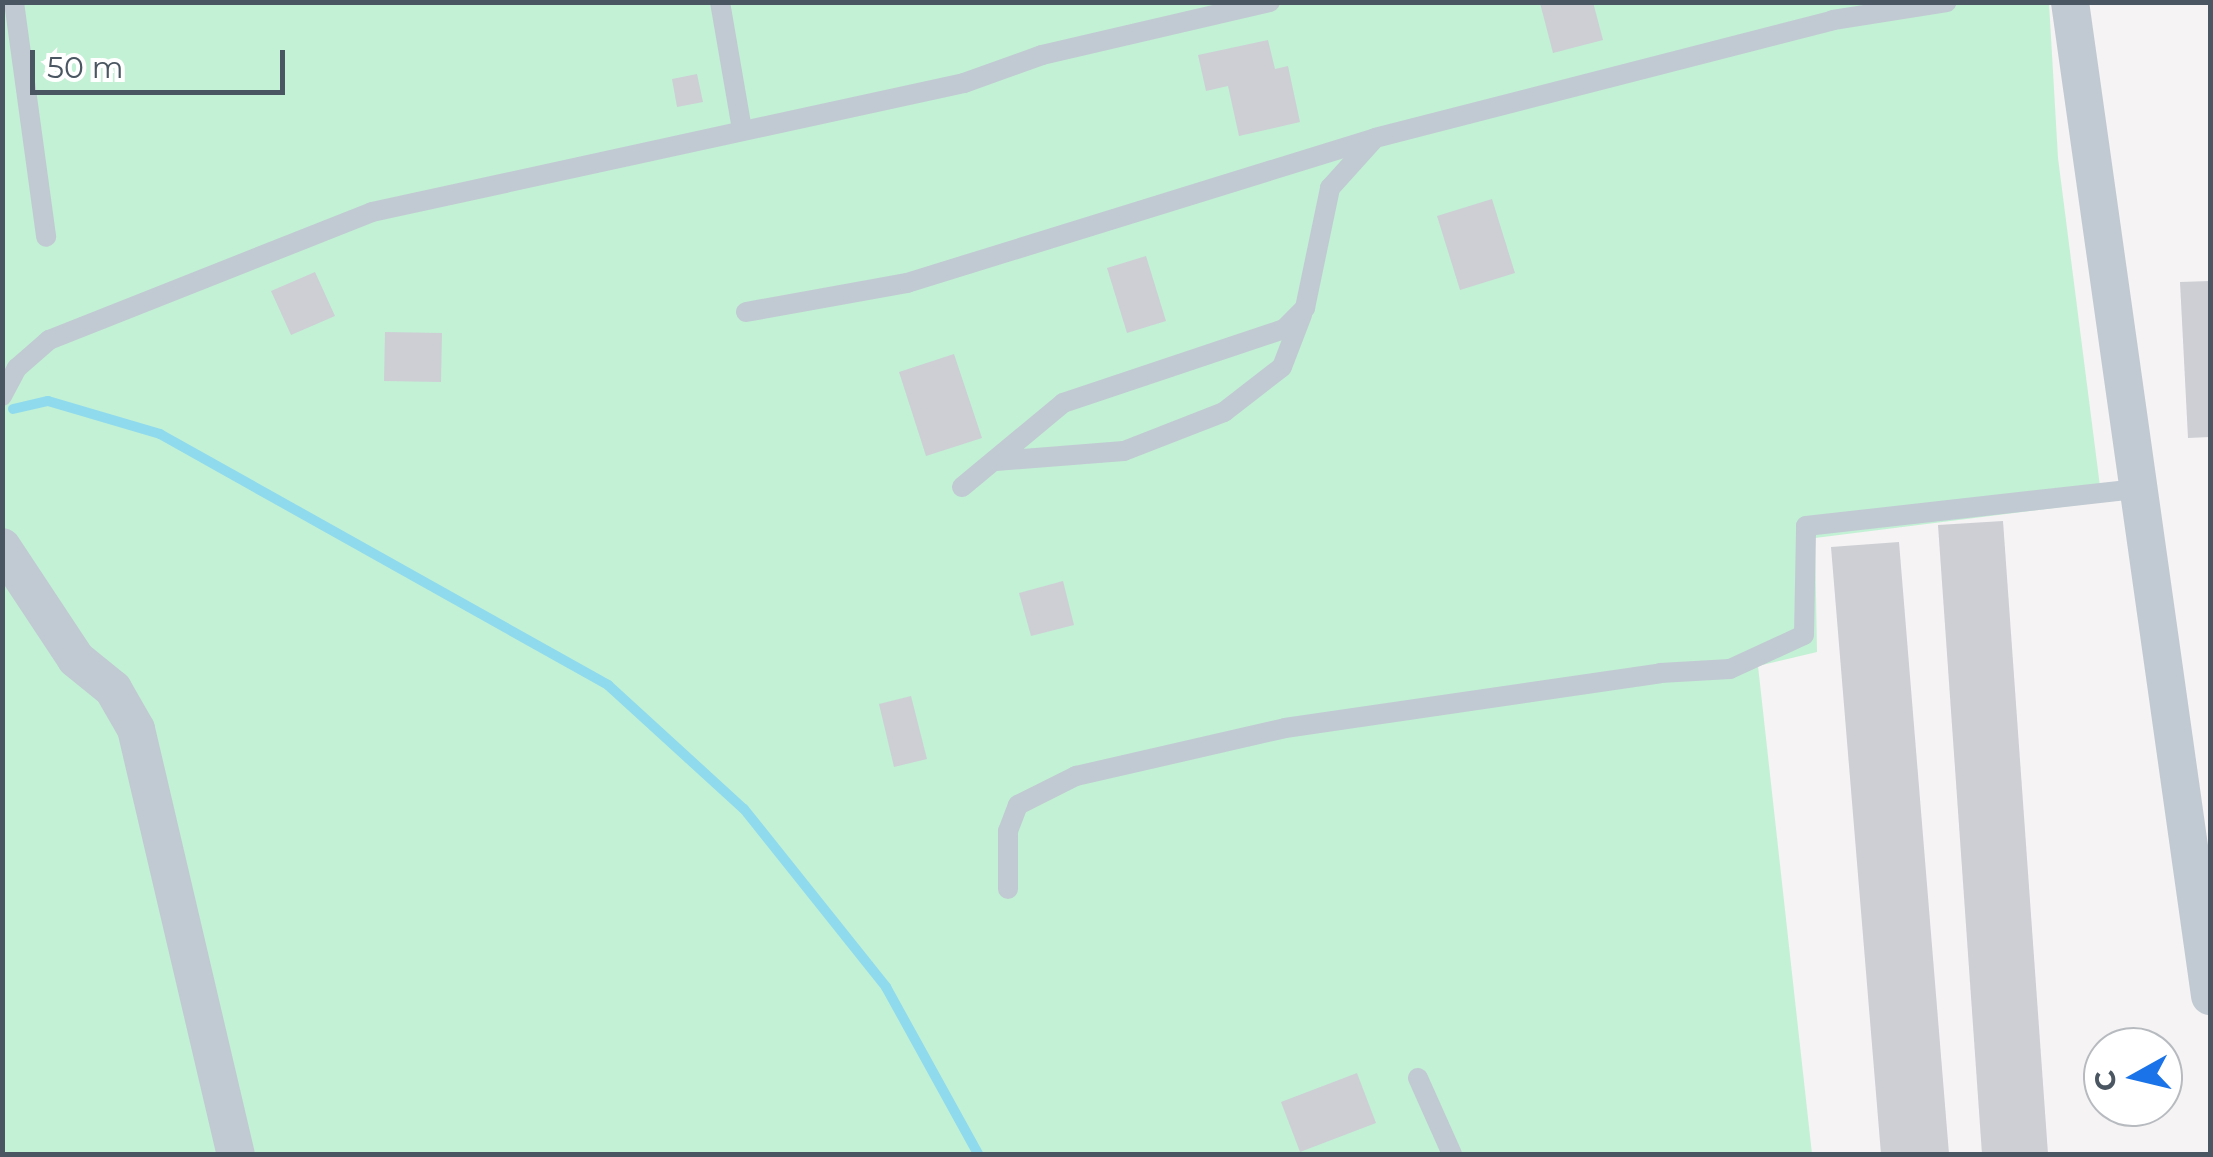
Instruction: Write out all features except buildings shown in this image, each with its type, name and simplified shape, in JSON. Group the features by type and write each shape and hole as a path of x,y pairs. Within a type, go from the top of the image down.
{"street":[{"path":"2070,2 2135,489 2210,996"},
{"path":"2,547 76,659 113,689 136,729 236,1154"}],"lane":[{"path":"14,2 46,236"},
{"path":"720,2 742,130"},
{"path":"2,396 17,368 49,340 372,212 964,83 1042,56 1240,6 1270,2"},
{"path":"746,312 907,282 1375,138 1833,20 1946,2"},
{"path":"996,461 1124,451 1224,412 1282,368 1305,308 1330,188 1375,138"},
{"path":"962,487 1063,404 1284,329 1305,308"},
{"path":"1008,889 1008,831 1018,805 1076,776 1285,728 1660,672 1730,669 1804,635 1806,526 2135,489"},
{"path":"1418,1078 1452,1154"}],"green space":[{"path":"2,3 2049,3 2058,158 2102,502 1815,538 1817,652 1758,666 1812,1154 3,1154"}],"waterway":[{"path":"13,409 48,401 160,434 608,685 744,809 886,987 978,1154"}]}
